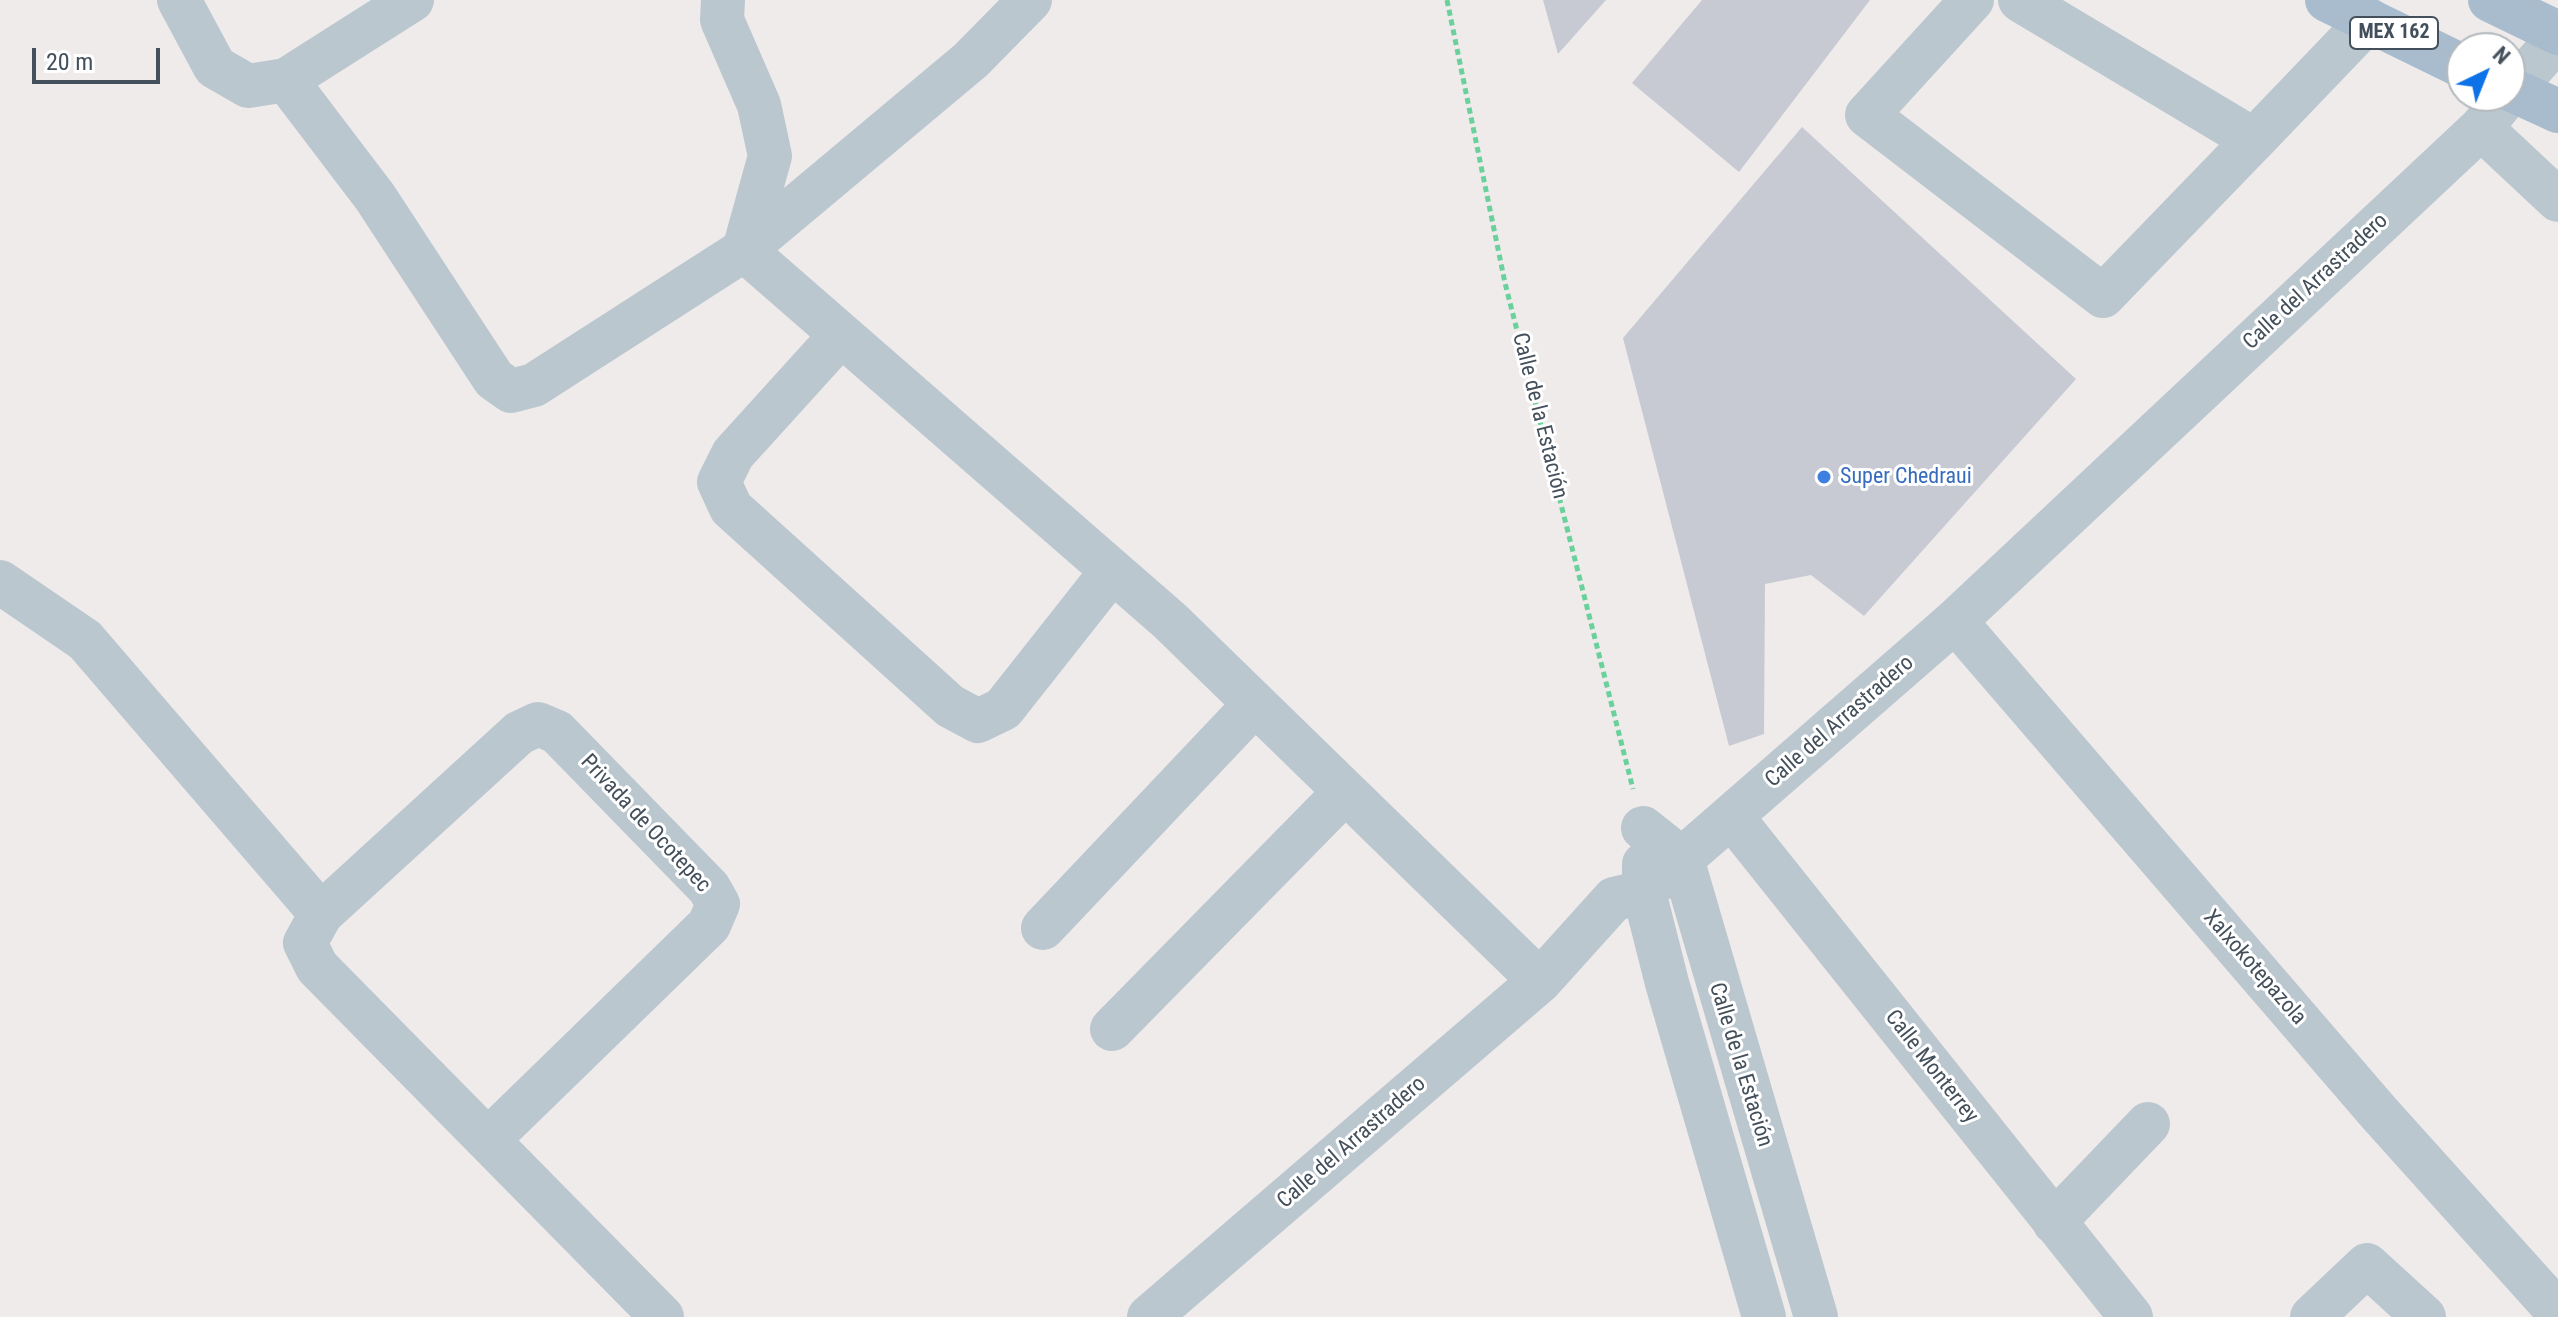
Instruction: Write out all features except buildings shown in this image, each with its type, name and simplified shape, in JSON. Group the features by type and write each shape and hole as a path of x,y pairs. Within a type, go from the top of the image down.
{"main road":[{"name":"MEX 162","path":"2327,0 2446,58"},
{"path":"2490,0 2558,36"},
{"path":"2526,104 2558,111"}],"street":[{"path":"179,0 215,67 248,86 286,80 412,0"},
{"path":"723,0 722,20 759,105 770,156 744,250"},
{"path":"286,80 375,197 494,379 511,391 534,385 744,250 971,60 1030,0"},
{"path":"1972,0 1867,115 2103,296 2369,20"},
{"path":"2020,0 2254,140"},
{"name":"Calle del Arrastradero","path":"2526,73 2558,36"},
{"name":"Calle del Arrastradero","path":"1149,1317 1540,981 1614,899 1644,892 1955,621 2490,112"},
{"path":"2511,112 2558,200"},
{"path":"744,250 1170,621 1540,981"},
{"path":"840,336 733,454 719,482 731,508 950,706 978,721 1003,709 1112,571"},
{"path":"0,582 85,640 321,914"},
{"name":"Xalxokotepazola","path":"1955,621 2379,1113 2558,1312"},
{"path":"1043,928 1255,704"},
{"name":"Privada de Ocotepec","path":"490,1138 709,925 718,904 709,888 557,732 538,724 519,733 321,914 305,943 317,967 490,1138 662,1317"},
{"path":"1112,1029 1345,792"},
{"name":"Calle Monterrey","path":"1732,817 2131,1317"},
{"path":"1643,828 1682,859"},
{"name":"Calle de la Estación","path":"1643,828 1644,892 1764,1317"},
{"name":"Calle de la Estación","path":"1682,859 1816,1317"},
{"path":"2054,1222 2148,1124"},
{"path":"2312,1317 2367,1265 2424,1317"}],"path":[{"name":"Calle de la Estación","path":"1447,0 1505,283 1643,828"}],"place":[{"name":"Super Chedraui","path":"1824,477"}]}
